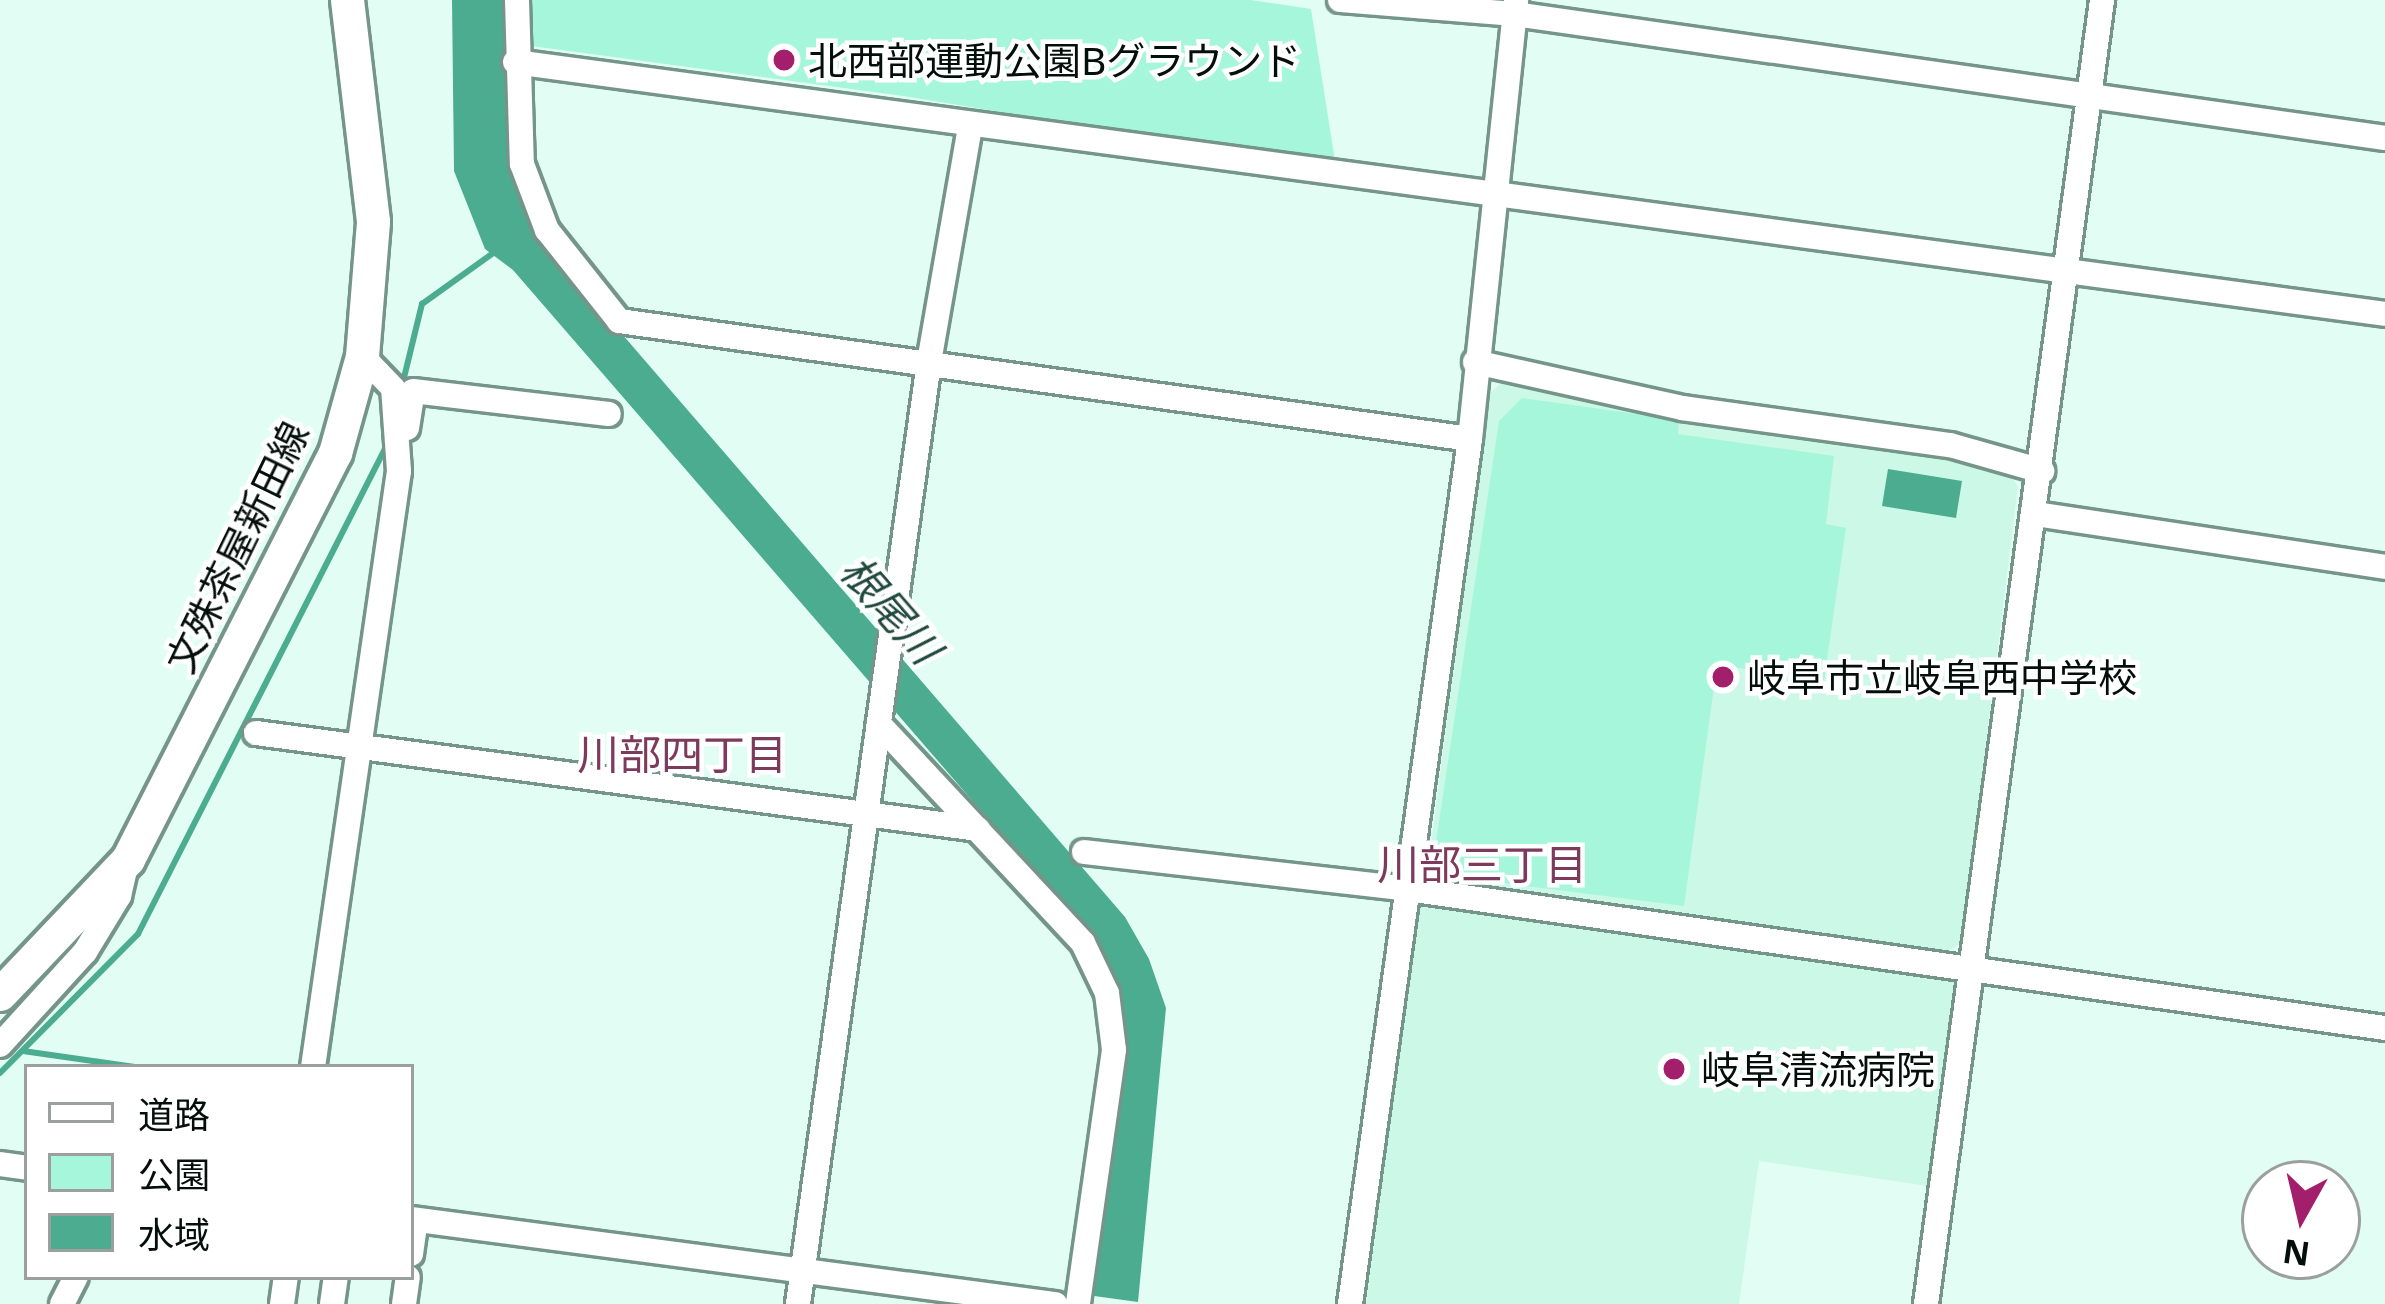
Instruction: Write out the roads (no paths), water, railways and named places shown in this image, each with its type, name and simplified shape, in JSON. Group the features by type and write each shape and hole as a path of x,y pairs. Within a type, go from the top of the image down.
{"main road":[{"name":"文殊茶屋新田線","path":"0,994 128,860 335,453 362,356 373,220 347,0"}],"street":[{"path":"517,0 515,62 522,164 548,230 619,321 1470,439"},
{"path":"1340,0 1515,7 2385,138"},
{"path":"1926,1304 2070,269 2102,0"},
{"path":"1350,1304 1470,439 1492,190 1515,7"},
{"path":"515,62 970,126 1492,190 2385,314"},
{"path":"798,1304 929,362 970,126"},
{"path":"362,356 393,388 399,471"},
{"path":"1475,362 1682,408 1949,445 2042,471"},
{"path":"313,1064 413,391 608,414"},
{"path":"2035,514 2385,567"},
{"path":"880,718 1083,943 1107,993 1114,1050 1078,1304"},
{"path":"256,733 978,829"},
{"path":"1084,852 1407,889 2385,1028"},
{"path":"0,1045 86,952 119,896 128,860"},
{"path":"414,1220 802,1270 937,1296 1055,1304"}],"water":[{"path":"452,0 511,0 509,167 540,239 1125,917 1149,959 1166,1008 1138,1302 1087,1295 1118,993 1099,947 513,270 485,249 454,171"},
{"path":"1888,469 1962,481 1956,518 1882,506"}],"waterway":[{"path":"401,390 422,304 496,251"},
{"path":"406,438 410,463"},
{"path":"0,1073 138,934 388,443"},
{"path":"326,1064 346,922"},
{"path":"23,1051 114,1064"}],"place":[{"name":"北西部運動公園Bグラウンド","path":"784,60"},
{"name":"岐阜市立岐阜西中学校","path":"1723,677"},
{"name":"岐阜清流病院","path":"1674,1069"}],"district":[{"name":"川部四丁目","path":"682,754"},
{"name":"川部三丁目","path":"1482,864"}],"water label":[{"name":"根尾川","path":"891,609"}]}
